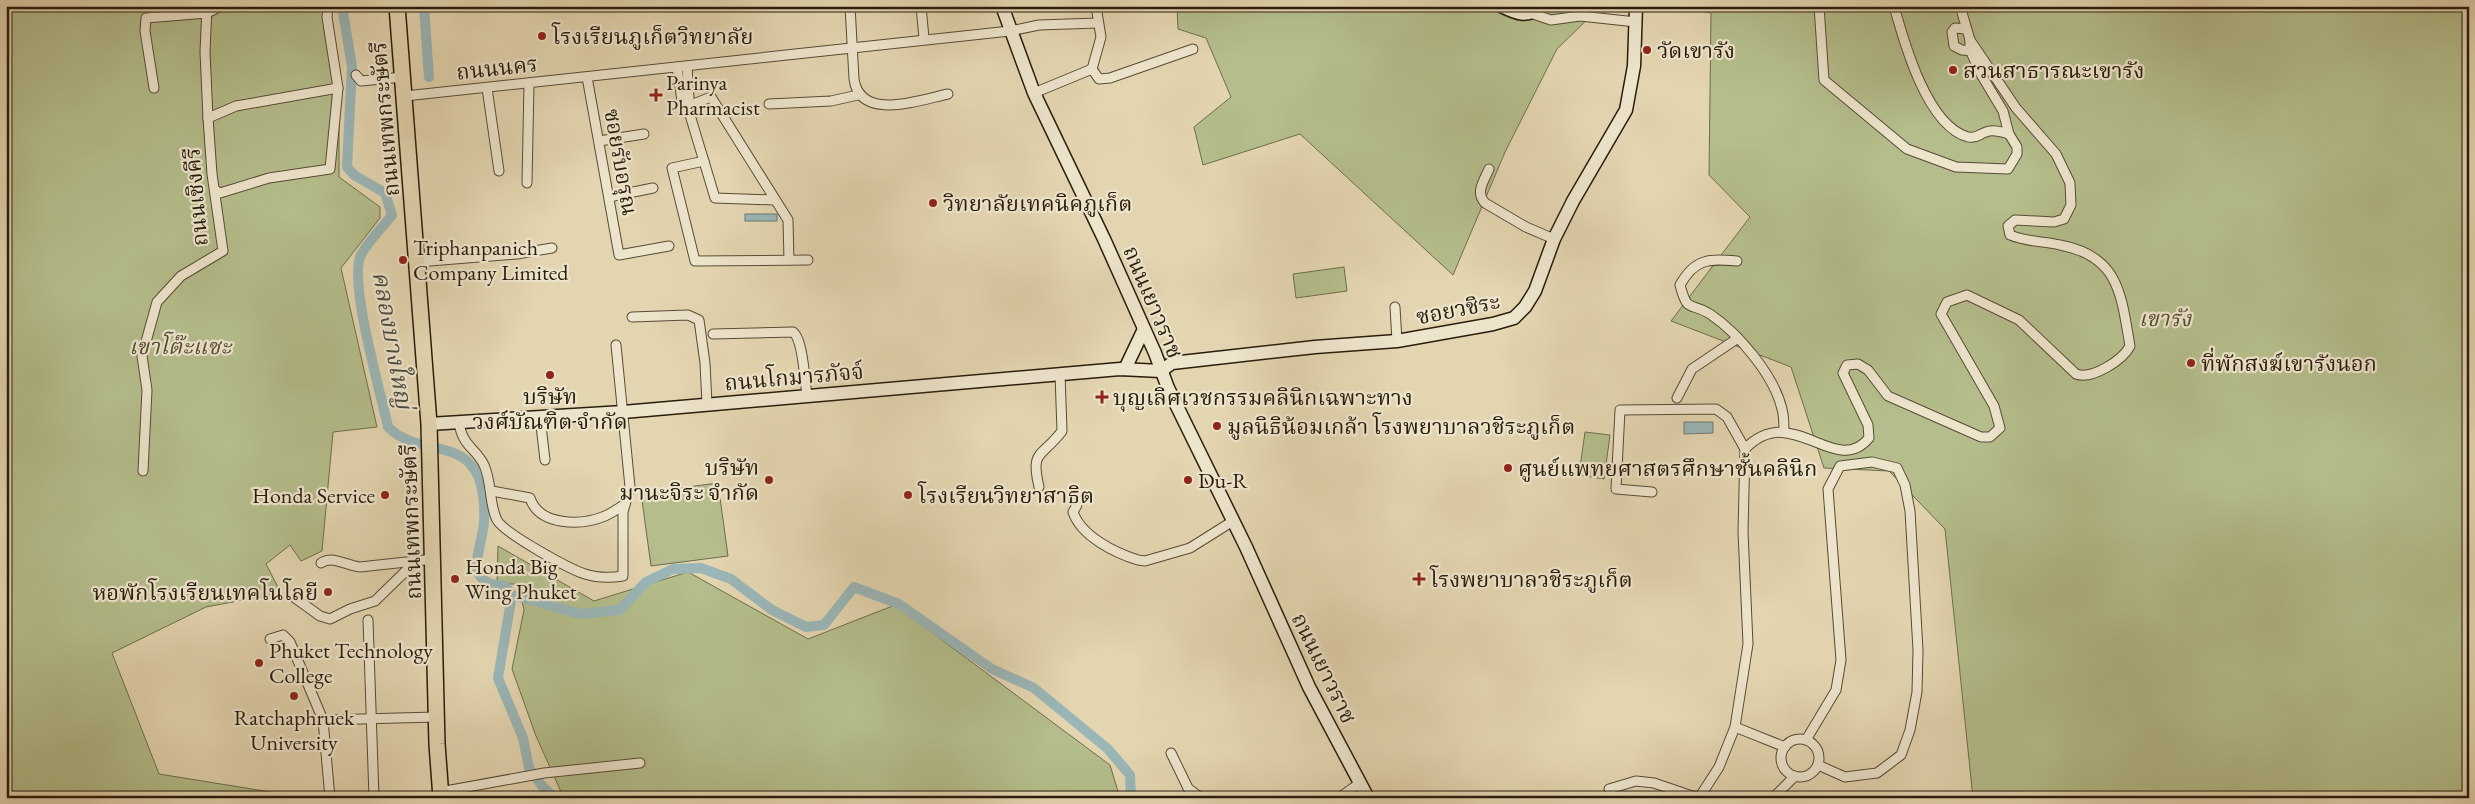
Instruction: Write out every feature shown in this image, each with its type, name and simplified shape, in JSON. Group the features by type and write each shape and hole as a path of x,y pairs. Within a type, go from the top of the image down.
{"main road":[{"name":"ถนนเทพกระษัตรี","path":"397,6 418,262 431,457 436,718 440,795"}],"street":[{"path":"154,88 145,31 146,18 207,10 221,6"},
{"path":"215,190 220,193 269,178 330,169 339,76 327,17 328,6"},
{"path":"850,6 854,80 858,95 866,102 885,105 948,94"},
{"path":"921,6 924,38"},
{"name":"ถนนเยาวราช","path":"1002,6 1034,93 1144,329 1161,371 1310,687 1368,798"},
{"path":"1096,6 1101,42 1092,69 1098,79 1110,78 1193,48"},
{"path":"1501,6 1517,14 1536,10 1551,20 1580,16 1636,22"},
{"name":"ซอยวชิระ","path":"1161,371 1172,363 1315,347 1397,341 1493,324 1514,318 1525,308 1535,291 1554,239 1573,201 1626,110 1634,66 1636,6"},
{"path":"1819,6 1824,80 1907,149 1956,167 2008,169 2018,154 2017,147 2009,134 2002,111 1982,76 1960,6"},
{"path":"1894,6 1905,45 1929,101 1948,124 1967,137 1975,138 1986,132 2004,128 2006,122"},
{"name":"ถนนเชิงคีรี","path":"143,471 147,390 142,356 157,302 181,276 223,251 208,118 205,52 207,10"},
{"name":"ถนนนคร","path":"405,96 682,67 924,38 1010,30 1039,25 1097,23"},
{"path":"1745,450 1753,440 1770,434 1784,432 1802,436 1835,451 1848,451 1862,447 1869,438 1868,425 1843,373 1847,365 1858,364 1868,370 1888,396 1981,437 1990,437 2000,428 1994,406 1942,314 1947,302 1967,295 2019,320 2076,374 2082,376 2092,375 2125,355 2130,346 2115,280 2097,258 2081,250 2020,239 2010,235 2008,226 2015,220 2054,222 2064,218 2071,205 2070,183 2056,154 2016,108 1974,51 1962,50 1954,46 1954,28 1966,29"},
{"path":"682,67 687,106 715,198 774,200"},
{"path":"1034,93 1092,69"},
{"path":"356,75 361,80 403,77"},
{"name":"ซอยรับอรุณ","path":"587,77 619,255 669,246"},
{"path":"528,183 529,84"},
{"path":"208,118 236,106 338,88"},
{"path":"488,88 499,172"},
{"path":"769,104 831,100 858,95"},
{"path":"687,106 711,97 788,220 789,260"},
{"path":"1995,131 2009,134"},
{"path":"599,141 644,134"},
{"path":"704,161 672,168 695,261 808,260"},
{"path":"1489,169 1480,190 1480,197 1485,203 1526,227 1554,239"},
{"path":"608,197 653,188"},
{"path":"418,262 517,254 552,248"},
{"path":"1737,261 1711,259 1688,269 1680,285 1684,300 1690,308 1708,313 1738,338 1766,374 1782,408 1784,432"},
{"path":"1394,307 1397,341"},
{"path":"632,317 688,315 699,320 706,363 707,404"},
{"path":"1125,369 1144,329"},
{"path":"713,334 793,332 797,334 807,396"},
{"path":"1677,398 1692,369 1738,338"},
{"path":"459,423 465,443 483,464 492,491 494,513 504,529 575,570 604,578 624,574 623,523 625,504 630,487 616,345"},
{"name":"ถนนโกมารภัจจ์","path":"429,424 623,412 1125,369 1161,371"},
{"path":"1039,488 1034,468 1036,458 1062,431 1060,374"},
{"path":"1609,789 1636,780 1654,783 1698,798 1719,767 1735,727 1748,644 1743,532 1745,450 1727,417 1716,409 1620,410 1616,489 1652,492"},
{"path":"540,417 544,460"},
{"path":"1806,740 1836,690 1841,660 1828,489 1840,466 1872,462 1897,468 1905,486 1910,511 1918,650 1917,692 1910,730 1901,755 1877,773 1845,777 1818,765"},
{"path":"492,491 530,498 533,507 542,516 552,519 575,521 597,519 625,504"},
{"path":"1077,505 1073,512 1076,520 1096,540 1138,560 1145,561 1190,548 1233,521"},
{"path":"321,563 334,560 360,567 434,559"},
{"path":"291,595 320,616 330,620 350,609 374,600 415,562"},
{"path":"368,620 374,798"},
{"path":"270,639 283,636 290,642 324,720 330,798"},
{"path":"324,720 436,718"},
{"path":"1735,727 1785,747"},
{"path":"1796,740 1806,740 1817,748 1819,754 1818,765 1812,774 1795,776 1789,773 1782,764 1781,758 1785,747 1796,740"},
{"path":"1171,753 1188,788 1201,798"},
{"path":"440,795 538,774 640,762"},
{"path":"1772,798 1795,776"},
{"path":"1339,798 1360,784"}],"green space":[{"name":"เขาโต๊ะแซะ","path":"6,6 333,6 331,13 339,84 339,177 380,207 380,218 341,268 377,427 333,432 322,551 301,561 290,545 266,564 281,593 206,607 112,653 159,774 295,796 294,798 6,798"},
{"path":"1177,6 1601,6 1557,49 1505,152 1453,275 1300,134 1203,165 1194,127 1231,97 1206,38 1178,29"},
{"name":"เขารัง","path":"1669,6 2469,6 2469,618 2463,669 2469,673 2469,798 1973,798 1945,529 1889,471 1824,468 1791,367 1671,321 1750,217 1709,175 1711,13"},
{"path":"1344,267 1347,291 1296,298 1293,274"},
{"path":"1585,432 1610,435 1604,479 1579,475"},
{"path":"718,483 728,556 651,566 641,493"},
{"path":"498,546 594,601 688,572 808,639 895,605 1110,765 1120,798 567,798 562,794 536,736 512,669 524,610 518,584 497,584"}],"water":[{"path":"745,214 777,214 777,221 745,221"},
{"path":"1684,422 1713,422 1713,433 1684,434"}],"waterway":[{"name":"คลองบางใหญ่","path":"342,6 352,67 347,167 354,175 385,193 392,215 364,250 358,268 362,312 388,427 399,436 412,442 450,451 461,456 470,464 480,480 484,516 483,532 478,553 478,571 482,579 505,586 512,595 498,678 523,738 529,768 543,787 555,798"},
{"path":"424,6 429,77"},
{"path":"512,595 580,614 620,610 646,582 673,569 701,568 731,579 772,610 806,627 824,625 854,587 899,604 992,669 1034,688 1108,749 1130,775 1131,798"}],"place":[{"name":"โรงเรียนภูเก็ตวิทยาลัย","path":"542,36"},
{"name":"วัดเขารัง","path":"1647,50"},
{"name":"สวนสาธารณะเขารัง","path":"1953,70"},
{"name":"Parinya Pharmacist","path":"656,95"},
{"name":"วิทยาลัยเทคนิคภูเก็ต","path":"933,203"},
{"name":"Triphanpanich Company Limited","path":"403,260"},
{"name":"ที่พักสงฆ์เขารังนอก","path":"2191,363"},
{"name":"บริษัท วงศ์บัณฑิต จำกัด","path":"550,375"},
{"name":"บุญเลิศเวชกรรมคลินิกเฉพาะทาง","path":"1102,397"},
{"name":"มูลนิธิน้อมเกล้า โรงพยาบาลวชิระภูเก็ต","path":"1217,426"},
{"name":"ศูนย์แพทยศาสตรศึกษาชั้นคลินิก","path":"1508,468"},
{"name":"บริษัท มานะจิระ จำกัด","path":"769,480"},
{"name":"Du-R","path":"1188,480"},
{"name":"Honda Service","path":"385,495"},
{"name":"โรงเรียนวิทยาสาธิต","path":"908,495"},
{"name":"Honda Big Wing Phuket","path":"455,579"},
{"name":"โรงพยาบาลวชิระภูเก็ต","path":"1419,579"},
{"name":"หอพักโรงเรียนเทคโนโลยี","path":"328,592"},
{"name":"Phuket Technology College","path":"259,663"},
{"name":"Ratchaphruek University","path":"294,696"}]}
